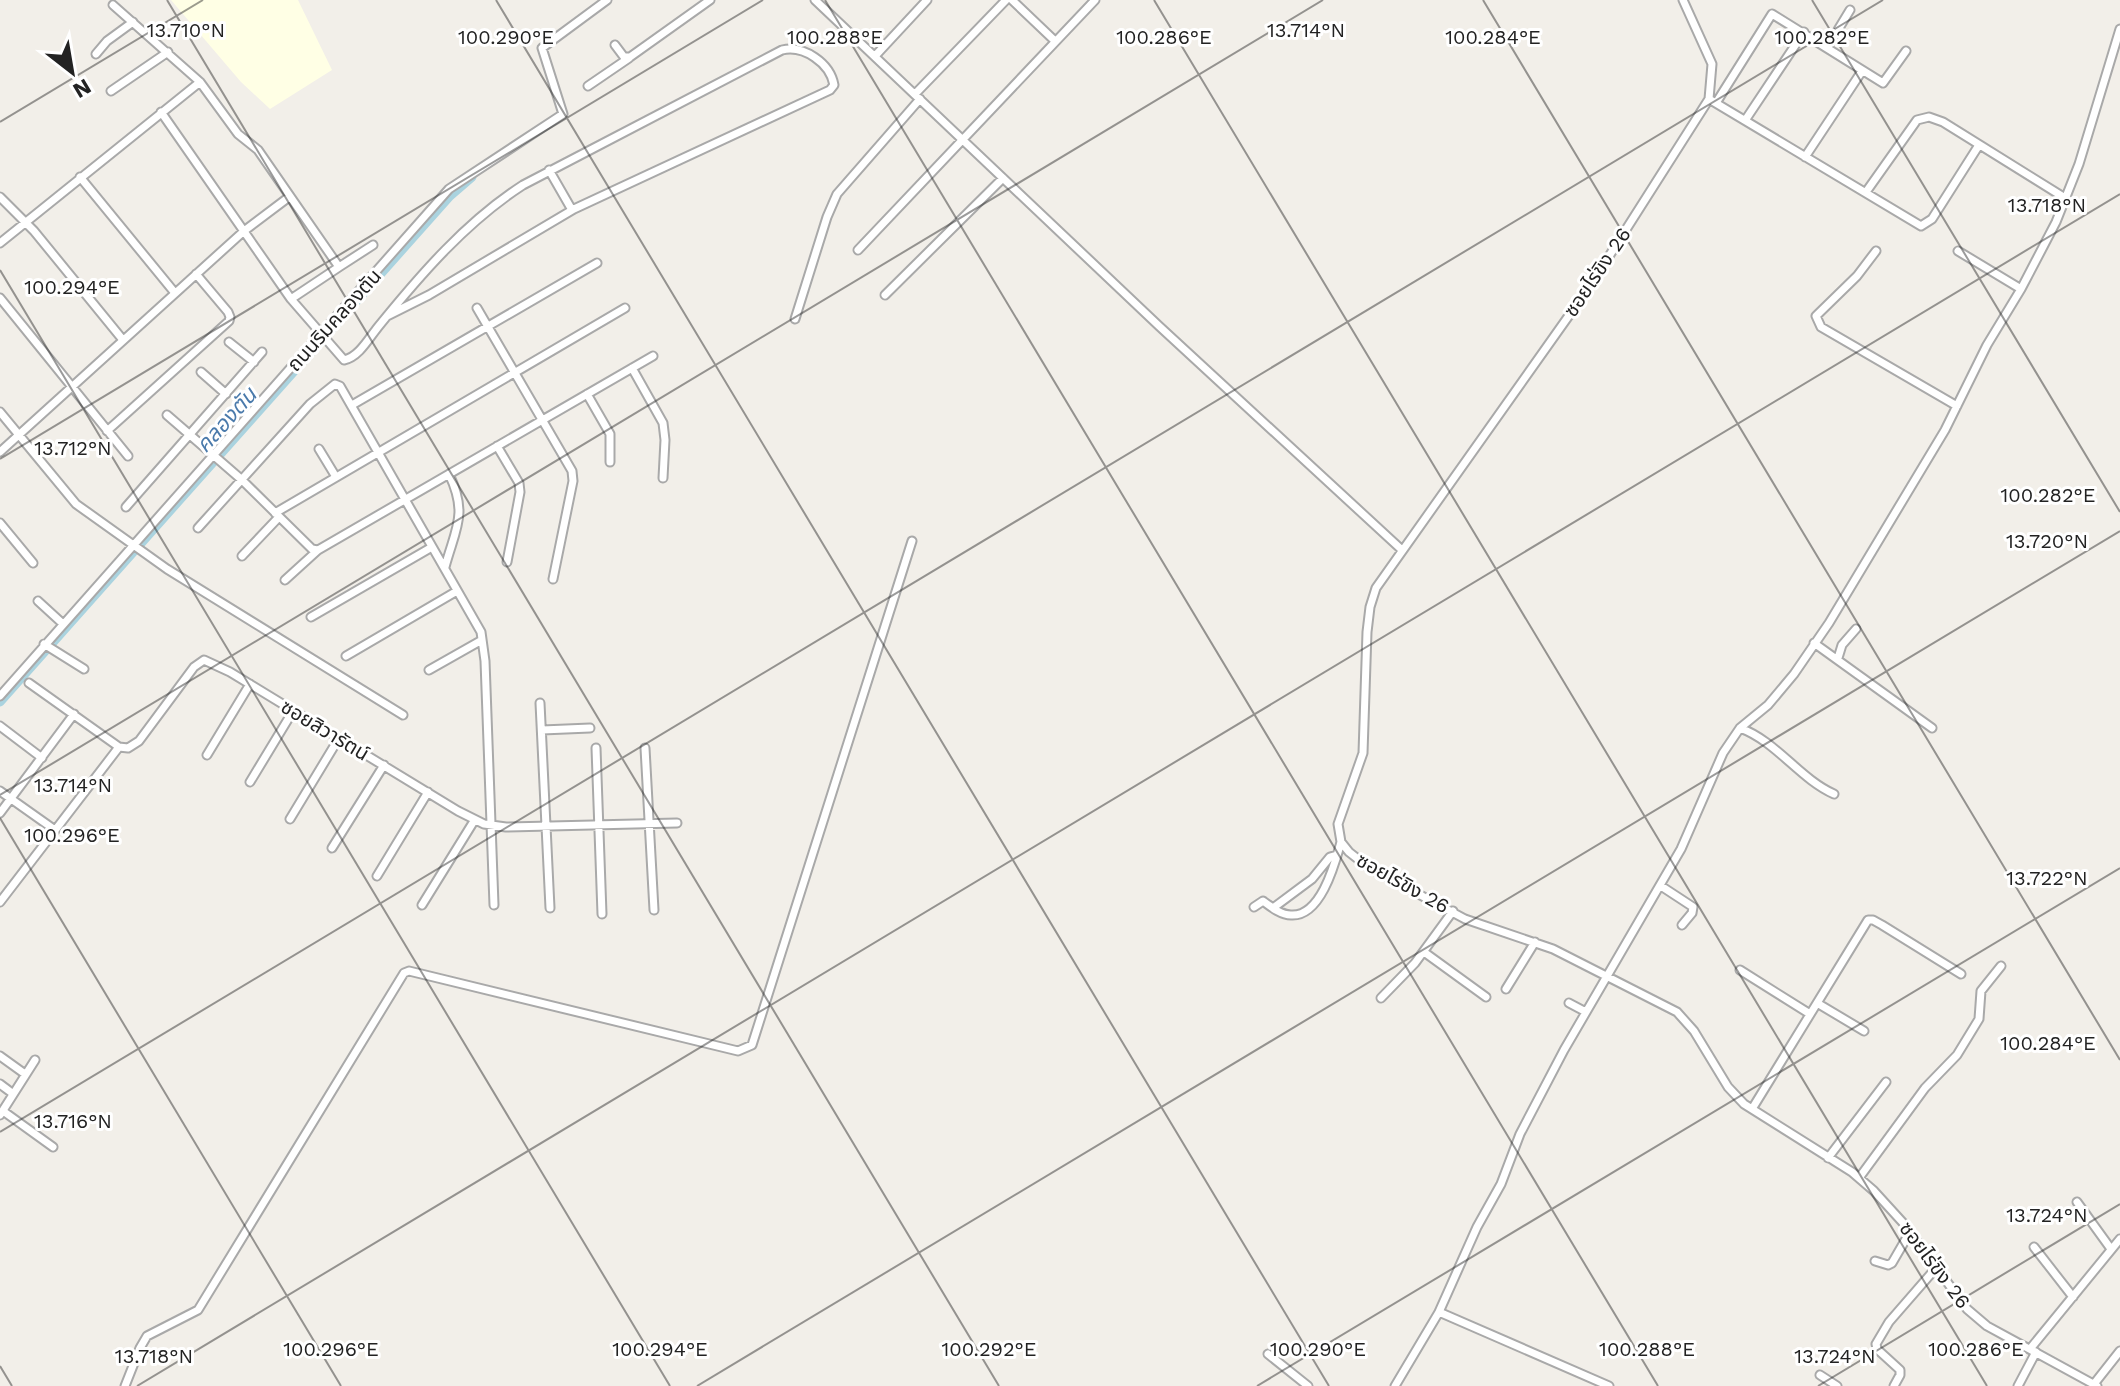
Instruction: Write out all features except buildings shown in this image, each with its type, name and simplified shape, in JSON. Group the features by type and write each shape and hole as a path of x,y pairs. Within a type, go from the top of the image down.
{"street":[{"name":"ถนนริมคลองตัน","path":"0,696 48,647 62,623 216,457 456,183 563,114 542,48 607,0"},
{"path":"588,86 710,0"},
{"path":"875,56 927,0"},
{"path":"795,319 837,194 918,96 1009,0 1055,41"},
{"path":"858,250 1095,0"},
{"path":"1683,0 1712,64 1712,99 1921,226 1928,223 1979,145"},
{"path":"821,2 1003,178 1402,550"},
{"path":"113,5 200,82 238,134 258,150 339,267"},
{"path":"1827,48 1850,10"},
{"name":"ซอยไร่ขิง 26","path":"1804,32 1775,15 1770,16 1592,283 1376,588 1370,607 1363,753 1338,824 1341,842 1368,867 1465,919 1535,942 1677,1012 1694,1031 1728,1087 1752,1109 1859,1178 1892,1209 1974,1315 2096,1385"},
{"path":"96,54 107,41 133,22"},
{"path":"1746,119 1804,32 1883,83 1906,51"},
{"path":"1398,1386 1439,1312 1477,1227 1501,1184 1520,1134 1586,1012 1663,887 1723,753 1768,705 1817,645 1957,406 1987,345 2021,289 2079,164 2120,32"},
{"path":"615,45 624,57 630,57"},
{"path":"161,112 291,299 344,360 350,359 387,316 451,244 482,215 501,199 549,170 782,50 800,50 822,63 830,72 834,85 830,90 572,210 429,295 387,316"},
{"path":"111,91 168,52"},
{"path":"1805,157 1862,71"},
{"path":"0,243 200,82"},
{"path":"1866,192 1917,120 1929,117 1943,122 2065,198"},
{"path":"549,170 572,210"},
{"path":"80,177 175,293"},
{"path":"885,295 1003,178"},
{"path":"0,197 123,340"},
{"path":"0,452 244,231 289,197"},
{"path":"291,299 373,245"},
{"path":"1876,251 1857,276 1816,316 1817,322 1957,406"},
{"path":"1958,251 2021,289"},
{"path":"352,405 597,263"},
{"path":"107,431 229,321 228,312 196,274"},
{"path":"0,298 128,456"},
{"path":"477,308 572,471 573,481 553,579"},
{"path":"242,556 277,515 379,451 625,308"},
{"path":"229,342 254,362"},
{"path":"126,507 262,352"},
{"path":"285,580 318,550 653,356"},
{"path":"632,368 663,423 663,478"},
{"path":"201,372 226,394"},
{"path":"198,528 327,388 335,384 340,386 445,567 482,640 494,905"},
{"path":"587,394 610,434 610,462"},
{"path":"0,412 76,504 215,599 403,715"},
{"path":"167,415 242,480 312,549 318,550"},
{"path":"497,446 519,483 520,492 507,562"},
{"path":"319,449 336,477"},
{"path":"445,567 461,509 459,495 449,474"},
{"path":"0,523 33,563"},
{"path":"125,1386 147,1336 198,1310 404,973 409,971 738,1051 752,1045 912,541"},
{"path":"311,617 432,547"},
{"path":"346,656 457,591"},
{"path":"38,601 62,623"},
{"path":"1836,656 1856,629"},
{"path":"429,670 482,640"},
{"path":"1817,645 1932,728"},
{"path":"48,647 84,669"},
{"name":"ซอยสิวารัตน์","path":"119,747 128,748 139,741 199,661 211,662 474,821 490,825 546,826 677,823"},
{"path":"0,902 119,747 29,683"},
{"path":"207,755 250,684"},
{"path":"540,703 550,908"},
{"path":"250,782 293,711"},
{"path":"0,813 74,714"},
{"path":"0,726 42,758"},
{"path":"542,730 590,728"},
{"path":"1744,730 1756,736 1820,788 1834,794"},
{"path":"290,819 339,738"},
{"path":"596,748 602,914"},
{"path":"645,748 654,910"},
{"path":"332,848 384,765"},
{"path":"0,791 55,830"},
{"path":"377,876 428,792"},
{"path":"422,905 474,821"},
{"path":"1254,907 1263,901 1294,916 1304,912 1326,887 1341,842"},
{"path":"1273,908 1312,879 1330,857 1337,855"},
{"path":"1663,887 1693,907 1682,925"},
{"path":"1381,998 1424,952 1453,911"},
{"path":"1752,1109 1868,920 1873,920 1961,974"},
{"path":"1506,989 1535,942"},
{"path":"1424,952 1486,997"},
{"path":"1859,1178 1925,1088 1957,1055 1979,1019 1981,991 2001,966"},
{"path":"1740,970 1810,1014"},
{"path":"1569,1003 1586,1012"},
{"path":"1817,1003 1864,1031"},
{"path":"0,1056 25,1074"},
{"path":"35,1060 2,1113 53,1147"},
{"path":"1828,1158 1886,1082"},
{"path":"0,1084 12,1093"},
{"path":"2077,1202 2111,1249"},
{"path":"1875,1261 1888,1265 1892,1263 1910,1232"},
{"path":"2018,1386 2033,1351 2120,1239"},
{"path":"2034,1247 2073,1297"},
{"path":"1894,1386 1900,1370 1877,1349 1878,1338 1936,1268"},
{"path":"1439,1312 1609,1386"},
{"path":"2096,1385 2120,1351"},
{"path":"1268,1354 1308,1386"},
{"path":"1820,1375 1837,1386"}],"shaded area":[{"path":"171,0 298,0 332,70 270,109 241,82"}],"waterway":[{"name":"คลองตัน","path":"0,702 450,196 472,177"}]}
